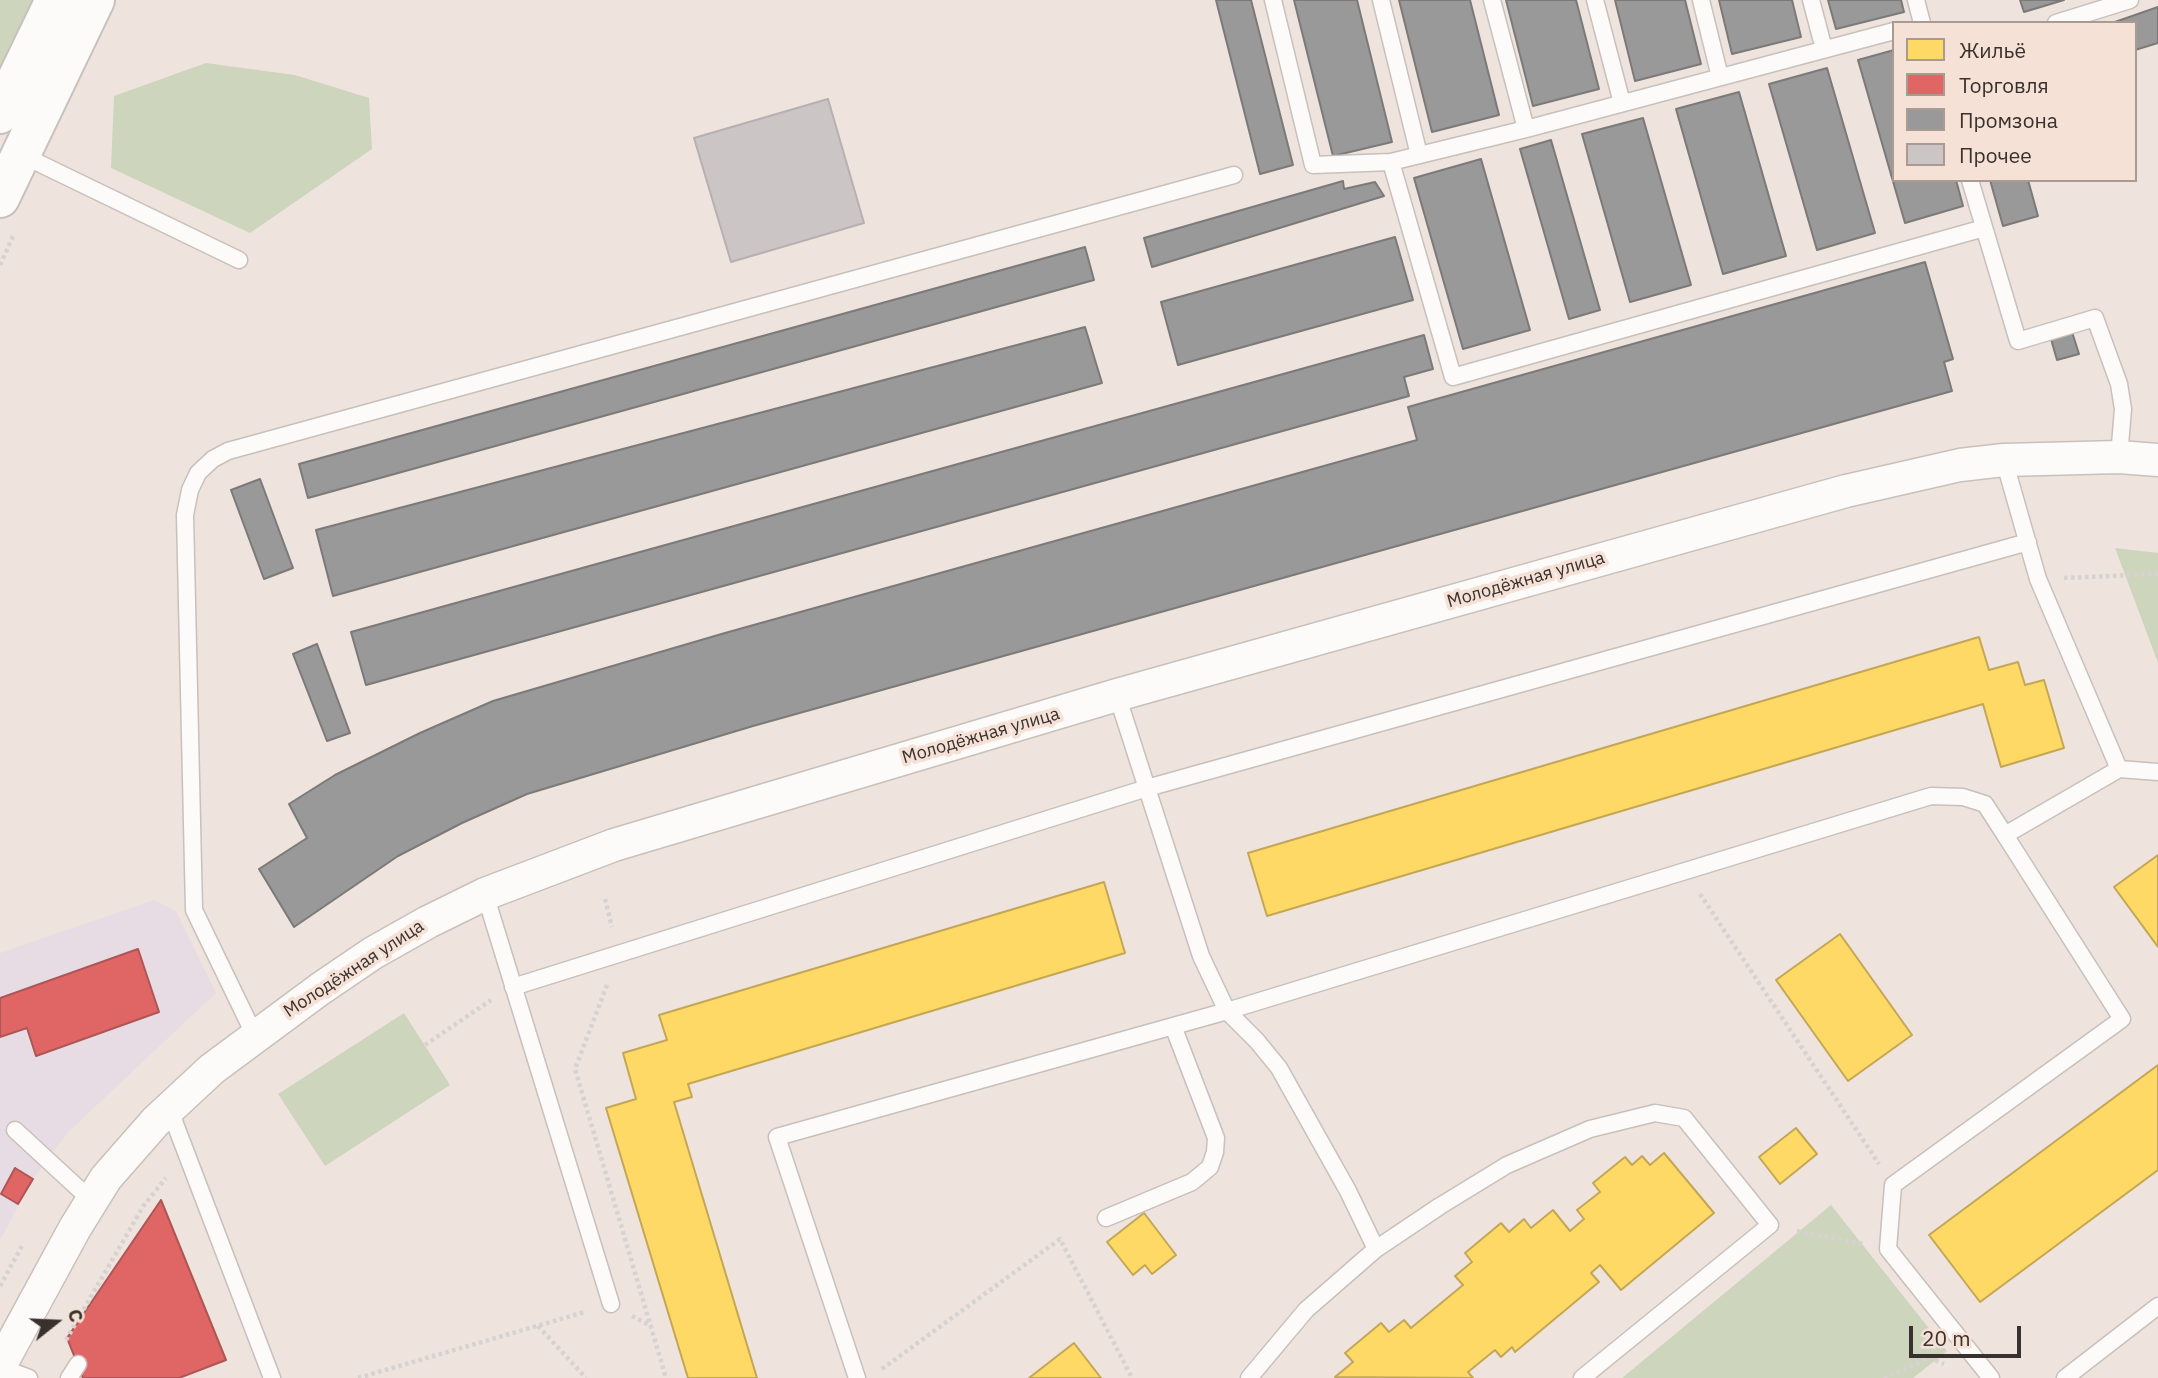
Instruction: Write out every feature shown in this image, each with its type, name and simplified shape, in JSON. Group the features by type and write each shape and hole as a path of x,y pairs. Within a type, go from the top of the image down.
{"main road":[{"path":"0,114 55,0"},
{"path":"0,198 95,0"}],"street":[{"name":"Молодёжная улица","path":"0,1367 16,1334 106,1178 170,1108 212,1069 255,1036 373,953 485,894 614,845 1117,695 1846,491 1960,465 2004,460 2119,457 2158,460"}],"lane":[{"path":"1273,0 1313,165 1391,162 1892,32"},
{"path":"1381,0 1419,155"},
{"path":"1492,0 1526,129"},
{"path":"1595,0 1622,103"},
{"path":"1701,0 1720,77"},
{"path":"1811,0 1824,50"},
{"path":"1916,0 1921,21"},
{"path":"2062,21 2130,0"},
{"path":"20,154 239,260"},
{"path":"1391,162 1453,377 1984,228"},
{"path":"255,1036 194,910 185,515 190,490 198,473 213,459 228,451 1234,175"},
{"path":"1971,182 2018,341 2095,318 2119,384 2123,409 2119,457"},
{"path":"2004,460 2038,579 2119,769"},
{"path":"513,986 1147,788 2028,542"},
{"path":"1117,695 1201,956 1227,1011 1279,1068 1348,1191 1376,1249"},
{"path":"2005,835 2119,769 2158,772"},
{"path":"857,1378 777,1136 1227,1011 1931,796 1962,797 1985,804 2123,1019 1893,1185 1888,1249 1991,1378"},
{"path":"485,894 611,1304"},
{"path":"1106,1218 1192,1182 1210,1167 1216,1138 1173,1026"},
{"path":"170,1108 272,1378"},
{"path":"1249,1378 1306,1310 1376,1249 1507,1165 1590,1129 1656,1113 1684,1118 1770,1225 1582,1378"},
{"path":"15,1130 92,1201"},
{"path":"2065,1378 2158,1306"},
{"path":"0,1367 29,1378"}],"path":[{"path":"2038,579 2158,574"},
{"path":"1685,872 1893,1185"},
{"path":"619,953 575,1069 666,1378"},
{"path":"425,1045 513,986"},
{"path":"64,1343 144,1205 187,1153"},
{"path":"1770,1225 1888,1249"},
{"path":"881,1370 1060,1239 1132,1378"},
{"path":"358,1378 611,1304 651,1326"},
{"path":"538,1326 586,1378"},
{"path":"1884,1378 1930,1358 1953,1368"}],"shaded area":[{"path":"154,900 176,911 216,993 67,1133 33,1179 0,1240 0,953"}],"green space":[{"path":"0,0 34,0 0,71"},
{"path":"206,63 295,75 369,98 372,149 250,233 111,168 114,96"},
{"path":"2115,548 2158,553 2158,663"},
{"path":"404,1013 450,1085 325,1166 278,1094"},
{"path":"1831,1205 1947,1351 1913,1378 1622,1378"}],"building: Жильё":[{"path":"1979,637 1989,670 2018,662 2025,685 2044,680 2064,748 2001,767 1983,704 1267,916 1248,853"},
{"path":"2158,855 2158,947 2114,887"},
{"path":"1104,882 1125,953 688,1084 692,1097 674,1102 757,1378 688,1378 606,1108 636,1099 623,1053 667,1040 659,1015"},
{"path":"1840,934 1912,1035 1848,1081 1776,980"},
{"path":"2158,1065 2158,1170 1980,1302 1929,1235"},
{"path":"1796,1128 1817,1154 1780,1184 1759,1157"},
{"path":"1664,1153 1714,1213 1621,1290 1600,1265 1591,1273 1599,1282 1515,1352 1512,1347 1501,1357 1495,1350 1468,1372 1473,1378 1335,1377 1353,1362 1345,1353 1381,1323 1389,1332 1404,1320 1411,1328 1463,1285 1455,1276 1472,1262 1465,1253 1501,1223 1509,1232 1524,1219 1531,1228 1553,1210 1570,1231 1584,1219 1577,1210 1600,1192 1593,1183 1625,1157 1632,1165 1642,1156 1650,1165"},
{"path":"1144,1213 1176,1255 1152,1274 1145,1265 1133,1275 1107,1242"},
{"path":"1074,1343 1101,1378 1029,1378"}],"building: Торговля":[{"path":"138,949 159,1012 36,1056 27,1028 0,1037 0,998"},
{"path":"15,1168 33,1179 18,1204 1,1194"},
{"path":"161,1200 226,1360 179,1378 83,1378 67,1338"}],"building: Промзона":[{"path":"1216,0 1251,0 1293,165 1260,174"},
{"path":"1294,0 1357,0 1392,142 1333,156"},
{"path":"1399,0 1470,0 1499,115 1432,132"},
{"path":"1506,0 1576,0 1599,89 1533,106"},
{"path":"1615,0 1685,0 1701,64 1635,81"},
{"path":"1719,0 1792,0 1801,37 1732,54"},
{"path":"1828,0 1901,0 1904,12 1836,29"},
{"path":"2020,0 2064,0 2024,12"},
{"path":"2158,7 2158,43 2137,49 2137,21 2118,21"},
{"path":"1892,51 1892,178 1858,60"},
{"path":"1827,68 1875,233 1817,250 1769,84"},
{"path":"1739,92 1786,256 1723,274 1676,109"},
{"path":"1643,118 1691,285 1630,302 1582,134"},
{"path":"1551,140 1600,310 1569,319 1520,149"},
{"path":"1481,159 1530,330 1463,349 1414,178"},
{"path":"1343,181 1344,189 1375,182 1384,196 1152,267 1144,238"},
{"path":"1893,182 1957,182 1963,206 1905,223"},
{"path":"1991,182 2029,182 2038,216 2003,226"},
{"path":"1395,237 1413,300 1178,365 1161,302"},
{"path":"1085,247 1094,280 308,498 299,464"},
{"path":"1925,262 1953,359 1944,362 1952,391 753,726 527,794 398,856 294,927 259,869 307,838 289,804 335,775 493,701 725,633 1417,440 1408,407"},
{"path":"1085,327 1102,383 333,596 316,530"},
{"path":"2072,332 2079,354 2057,360 2051,339"},
{"path":"1424,335 1433,369 1404,377 1409,396 366,685 351,632"},
{"path":"260,479 293,568 264,579 231,490"},
{"path":"317,644 350,733 327,741 293,654"}],"building: Прочее":[{"path":"828,99 864,223 731,262 694,138"}]}
